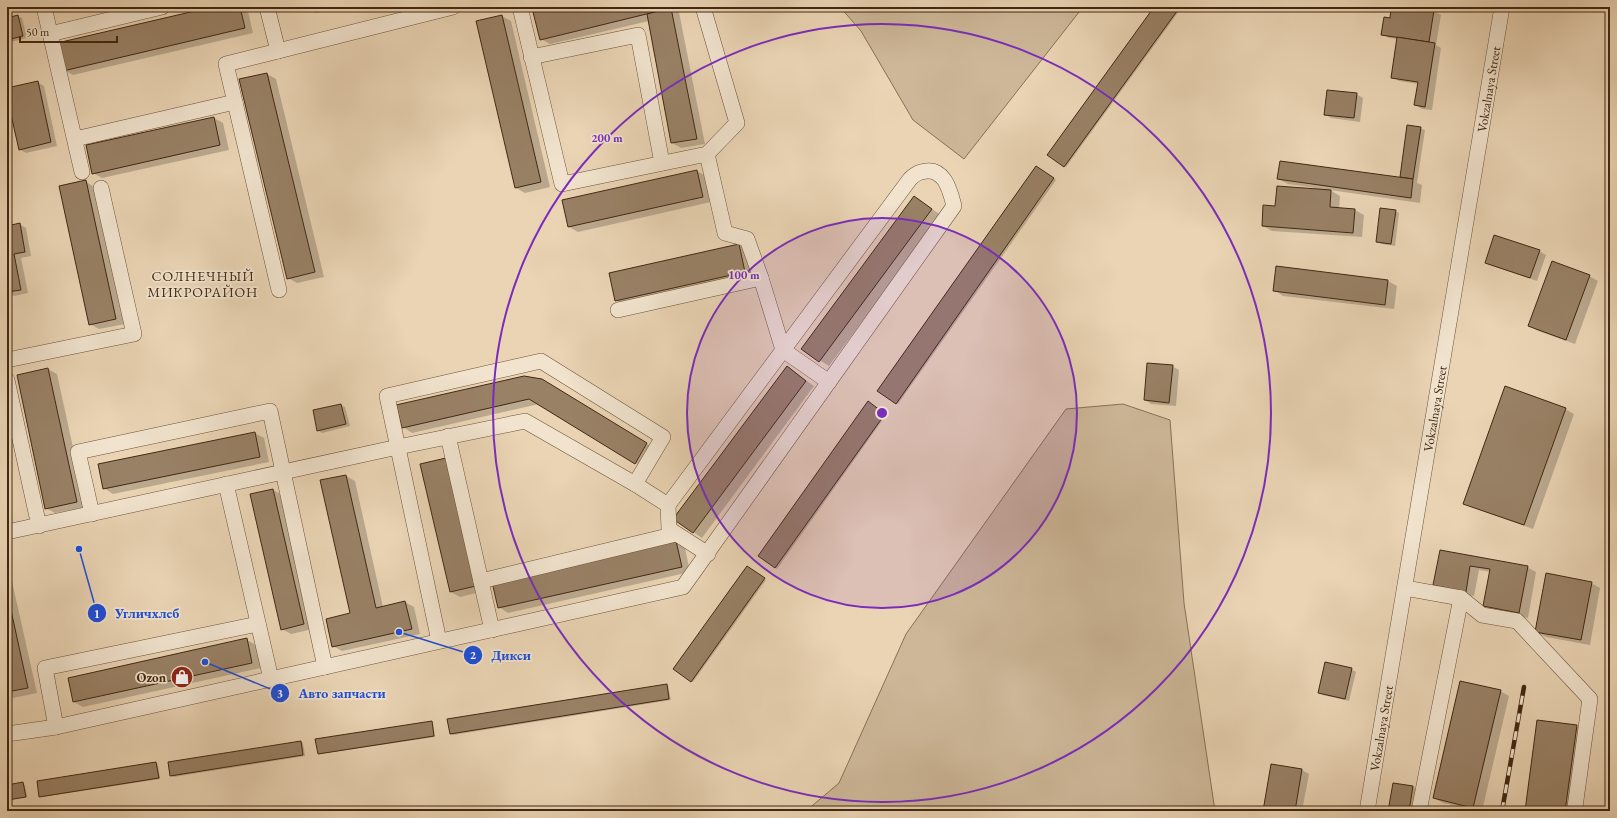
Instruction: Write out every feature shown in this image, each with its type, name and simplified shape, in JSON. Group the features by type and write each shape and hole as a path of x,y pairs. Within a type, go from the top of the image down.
{"street":[{"path":"44,7 82,172"},
{"path":"50,34 162,7"},
{"path":"267,7 278,52"},
{"path":"279,290 226,64 453,7"},
{"path":"520,7 562,184 707,154 737,123 703,7"},
{"name":"Vokzalnaya Street","path":"1368,811 1502,7"},
{"path":"532,58 638,35 662,163"},
{"path":"75,139 235,102"},
{"path":"707,154 725,233 747,239 761,278 783,350 829,382"},
{"path":"7,734 56,727 683,587 708,554 954,206 950,187 941,175 932,171 921,172 910,179 668,505 669,529 708,554"},
{"path":"7,360 134,334 102,188"},
{"path":"618,310 761,278"},
{"path":"439,641 387,396 541,361 663,437 634,484"},
{"path":"7,380 39,526"},
{"path":"92,514 78,452 270,411 325,667"},
{"path":"7,532 226,484 284,473 448,436 524,421 668,505"},
{"path":"448,436 492,630"},
{"path":"226,484 271,679"},
{"path":"481,581 676,534"},
{"path":"1405,588 1461,598 1482,615 1517,621 1590,699 1575,806"},
{"path":"1419,811 1461,598"},
{"path":"56,727 45,668 258,624"}],"shaded area":[{"path":"840,7 1083,7 964,159 913,120 861,31"},
{"path":"1123,404 1170,420 1184,603 1215,811 806,811 839,783 906,634 1066,409"}],"building":[{"path":"212,7 240,7 245,28 63,71 57,43"},
{"path":"556,7 671,8 540,40 533,12"},
{"path":"1154,7 1180,7 1064,167 1047,155"},
{"path":"1391,7 1413,7 1434,10 1429,42 1381,35 1384,17 1390,18"},
{"path":"671,8 697,139 671,143 647,14"},
{"path":"18,15 23,36 7,40 7,18"},
{"path":"502,15 541,182 515,188 476,21"},
{"path":"1397,37 1435,43 1425,107 1414,105 1418,82 1391,78"},
{"path":"267,73 315,272 287,279 239,79"},
{"path":"38,81 51,142 19,150 7,97 7,88"},
{"path":"1327,90 1357,93 1354,118 1324,115"},
{"path":"214,117 220,145 92,174 86,145"},
{"path":"1407,125 1421,127 1413,179 1400,177"},
{"path":"1280,161 1413,179 1411,198 1277,179"},
{"path":"1036,166 1054,178 896,404 877,391"},
{"path":"697,170 703,197 568,227 562,200"},
{"path":"86,180 116,319 89,325 59,186"},
{"path":"1277,186 1331,190 1330,207 1355,209 1353,233 1262,226 1263,205 1275,206"},
{"path":"914,196 932,209 819,362 801,349"},
{"path":"1380,208 1396,210 1391,244 1376,242"},
{"path":"20,223 25,252 14,254 21,290 7,292 7,226"},
{"path":"1494,235 1540,250 1530,278 1485,263"},
{"path":"739,244 745,272 615,301 609,273"},
{"path":"1552,261 1590,275 1566,340 1528,326"},
{"path":"1276,266 1388,280 1385,305 1273,291"},
{"path":"1147,363 1173,365 1169,403 1144,400"},
{"path":"787,366 806,381 693,533 673,519"},
{"path":"48,368 77,502 45,509 17,375"},
{"path":"524,376 542,379 647,443 635,464 529,399 402,428 396,405"},
{"path":"1505,386 1566,408 1524,525 1463,504"},
{"path":"868,401 885,414 775,568 758,556"},
{"path":"341,404 346,424 317,431 313,410"},
{"path":"255,432 260,457 103,489 98,464"},
{"path":"446,458 476,586 450,592 420,464"},
{"path":"346,475 376,608 405,601 412,629 332,647 326,619 350,613 320,480"},
{"path":"273,489 304,624 281,630 250,494"},
{"path":"676,541 682,567 498,608 492,582"},
{"path":"1440,550 1528,566 1519,613 1483,606 1490,569 1470,566 1466,592 1433,585"},
{"path":"747,566 765,578 691,682 673,669"},
{"path":"1546,573 1592,582 1581,640 1535,632"},
{"path":"7,592 28,688 7,692"},
{"path":"247,638 252,663 73,702 68,678"},
{"path":"1325,662 1352,668 1345,699 1318,693"},
{"path":"1460,681 1501,690 1473,808 1433,798"},
{"path":"667,684 669,699 450,734 447,719"},
{"path":"1537,720 1577,725 1565,811 1525,811"},
{"path":"432,721 434,736 318,754 315,739"},
{"path":"301,741 303,755 170,776 168,762"},
{"path":"156,762 159,778 39,797 37,781"},
{"path":"1271,764 1302,769 1295,811 1263,811"},
{"path":"23,782 26,797 7,800 7,785"},
{"path":"1393,783 1413,786 1409,811 1388,811"}],"railway":[{"path":"1502,811 1524,687"}],"place":[{"name":"Угличхлеб","path":"79,549"},
{"name":"Дикси","path":"399,632"},
{"name":"Авто запчасти","path":"205,662"},
{"name":"Ozon","path":"182,677"}],"district":[{"name":"СОЛНЕЧНЫЙ МИКРОРАЙОН","path":"203,284"}]}
